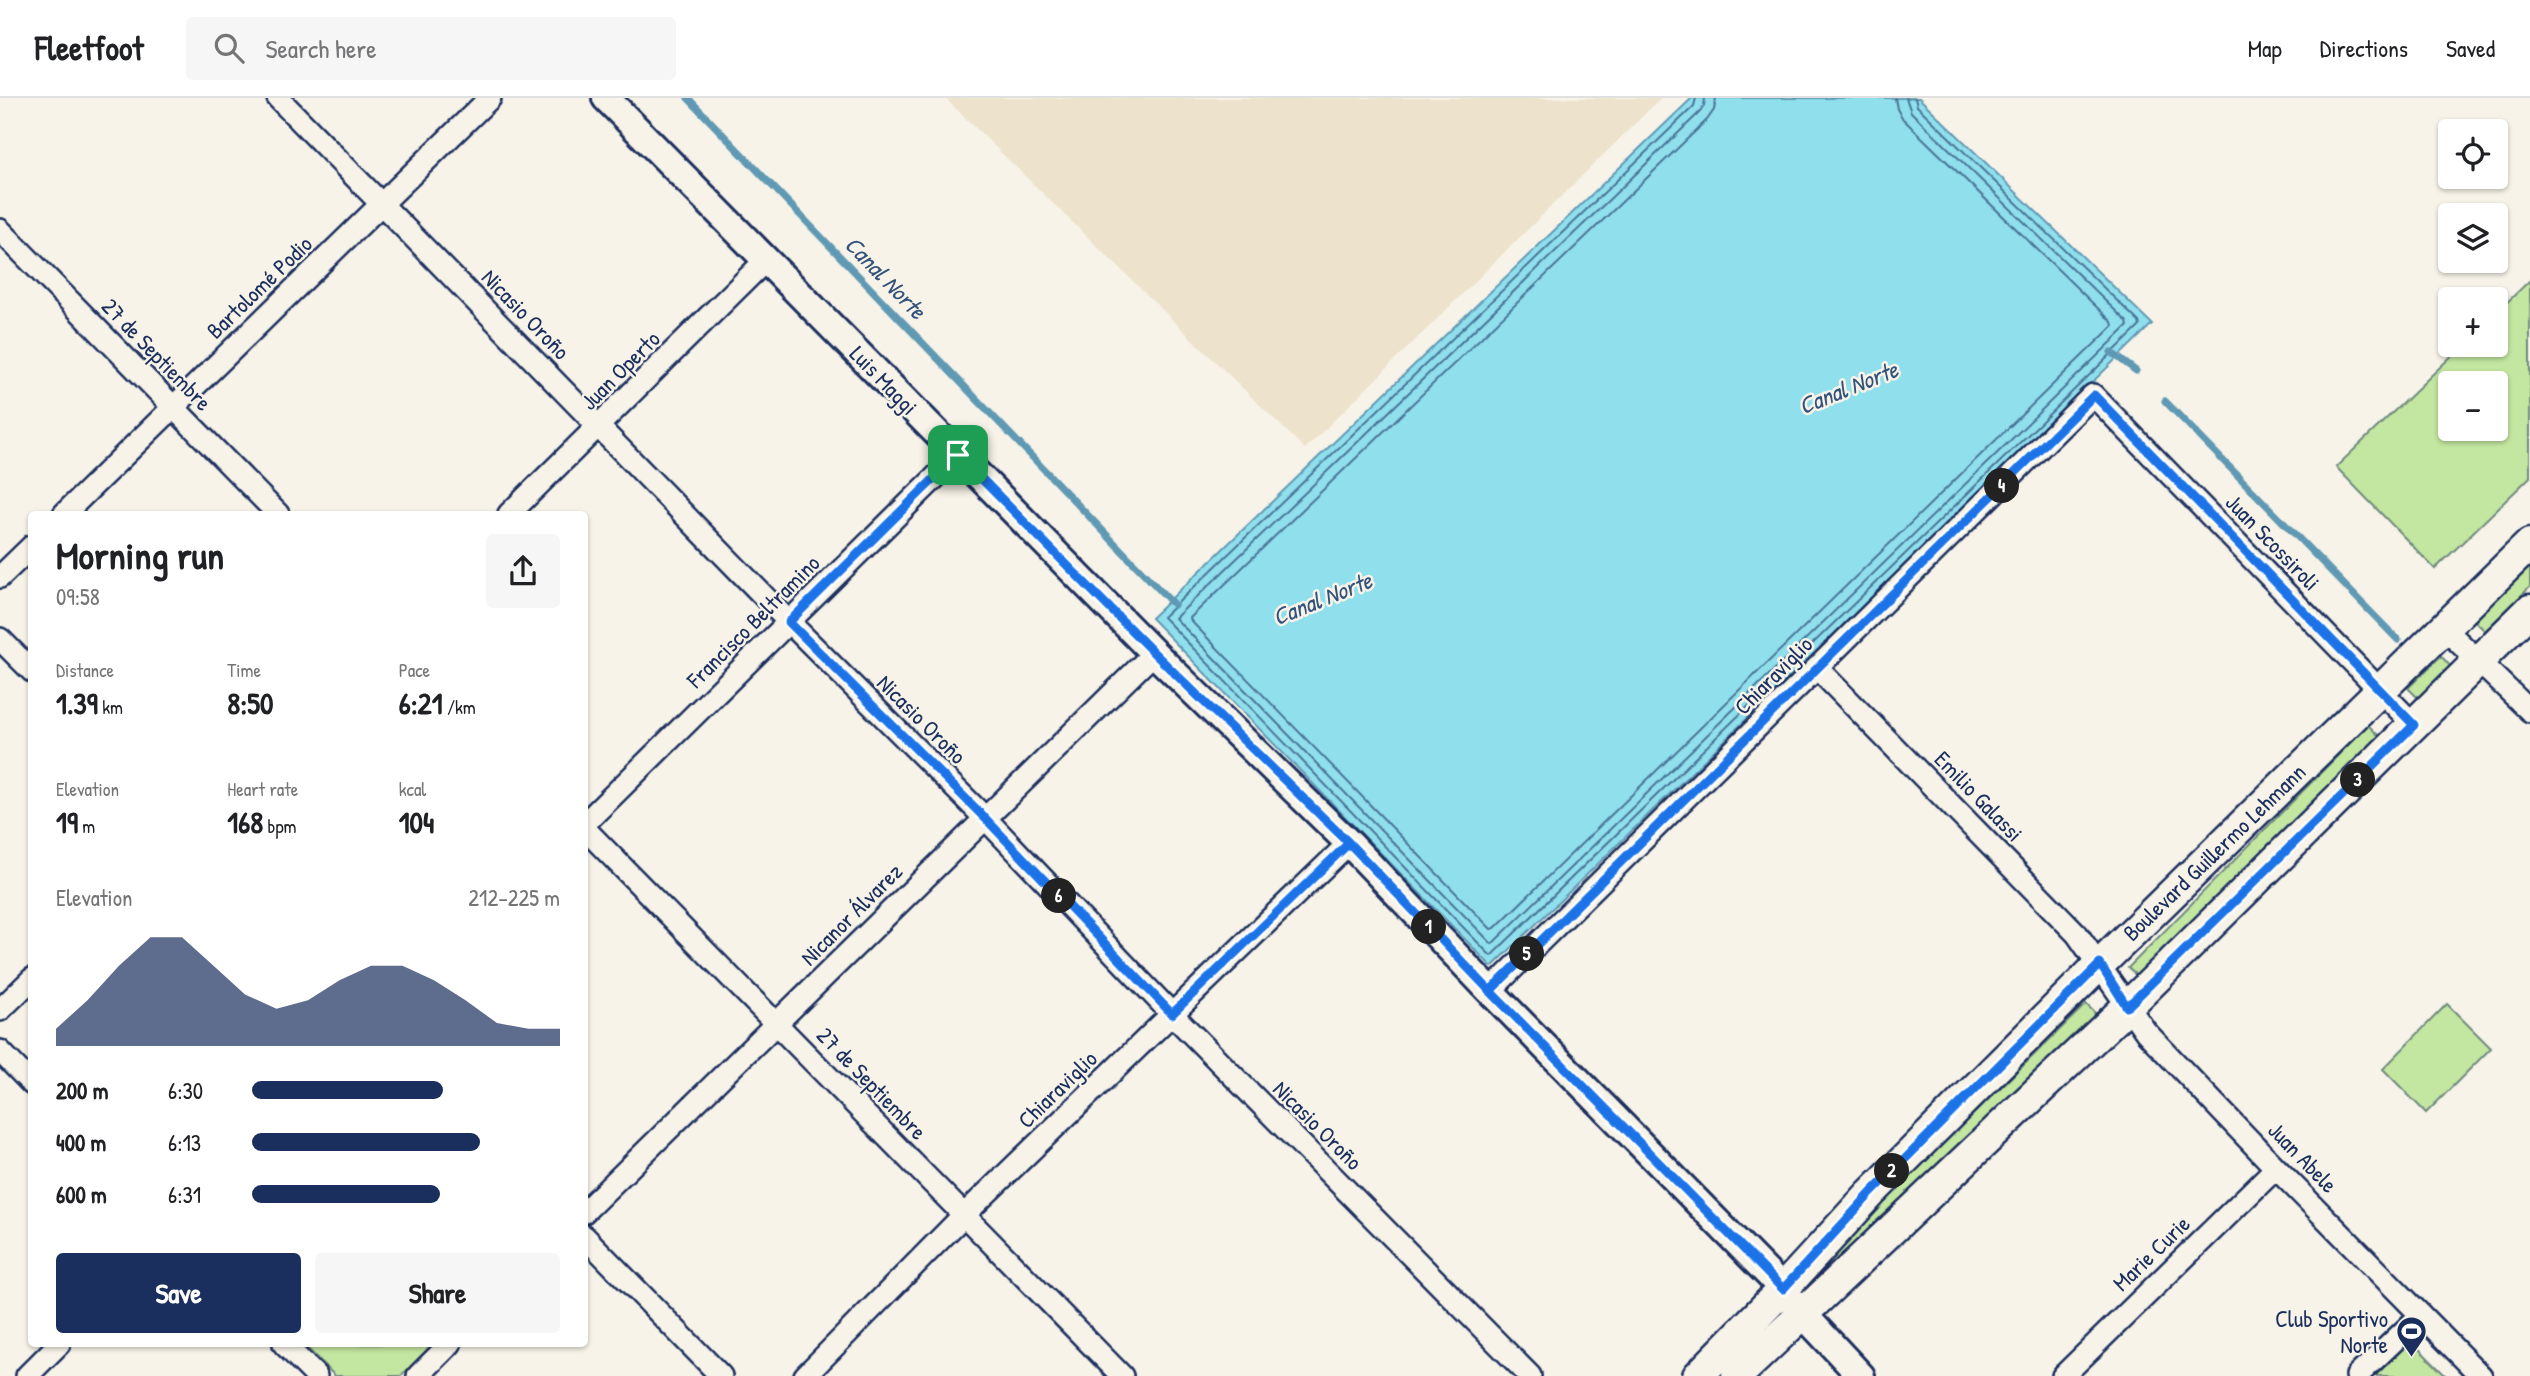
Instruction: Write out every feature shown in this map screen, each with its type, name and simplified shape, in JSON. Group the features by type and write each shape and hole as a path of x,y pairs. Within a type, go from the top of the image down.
{"main road":[{"name":"Boulevard Guillermo Lehmann","path":"1698,1376 1871,1193 2100,964 2530,544"},
{"path":"1737,1376 2127,1007 2530,610"}],"street":[{"name":"Nicasio Oroño","path":"278,98 789,622 985,818 1172,1014 1530,1376"},
{"name":"Bartolomé Podio","path":"67,511 490,98"},
{"name":"Luis Maggi","path":"606,98 1154,653 1349,843 1490,991 1783,1289 1861,1376"},
{"name":"27 de Septiembre","path":"0,230 275,511"},
{"name":"Juan Operto","path":"512,511 766,260"},
{"name":"Chiaraviglio","path":"1490,991 2094,395"},
{"name":"Juan Scossiroli","path":"2094,395 2414,725"},
{"name":"Francisco Beltramino","path":"588,822 958,455"},
{"path":"0,577 28,550"},
{"path":"2444,628 2530,711"},
{"path":"0,639 28,667"},
{"name":"Nicanor Álvarez","path":"588,1208 1154,653"},
{"name":"Emilio Galassi","path":"1817,668 2077,934 2100,964"},
{"name":"27 de Septiembre","path":"588,830 1122,1376"},
{"name":"Chiaraviglio","path":"805,1376 964,1215 1349,843"},
{"name":"Juan Abele","path":"2100,964 2146,1032 2482,1376"},
{"path":"0,1010 28,983"},
{"path":"0,1051 28,1080"},
{"name":"Marie Curie","path":"2063,1376 2276,1168"},
{"path":"588,1240 721,1376"},
{"path":"2357,1376 2421,1315"},
{"path":"27,1376 56,1347"},
{"path":"287,1347 316,1376"},
{"path":"418,1376 447,1347"}],"shaded area":[{"path":"945,98 1661,98 1305,449"}],"green space":[{"path":"2530,280 2530,477 2435,569 2336,467 2451,357 2508,357 2508,301"},
{"path":"2530,566 2530,587 2485,631 2474,620"},
{"path":"2441,656 2451,667 2419,699 2408,688"},
{"path":"2368,725 2379,736 2139,978 2128,968"},
{"path":"2086,1004 2097,1015 1826,1279 1815,1269"},
{"path":"2447,1004 2491,1048 2426,1113 2383,1069"},
{"name":"Club Sportivo Norte","path":"2411,1341 2446,1376 2375,1376"},
{"path":"306,1347 430,1347 401,1376 335,1376"}],"water":[{"path":"1692,98 1919,98 2152,324 1492,967 1151,618"}],"waterway":[{"name":"Canal Norte","path":"688,98 1174,605"},
{"name":"Canal Norte","path":"2111,352 2136,371"},
{"name":"Canal Norte","path":"2165,401 2398,640"}],"place":[{"name":"Club Sportivo Norte","path":"2411,1358"}],"route":[{"path":"958,455 789,622 985,818 1172,1014 1349,843 1419,917 1490,991 2094,395 2414,725 2127,1007 2100,964 1871,1193 1783,1289 1490,991 1349,843 1154,653 958,455"}]}
